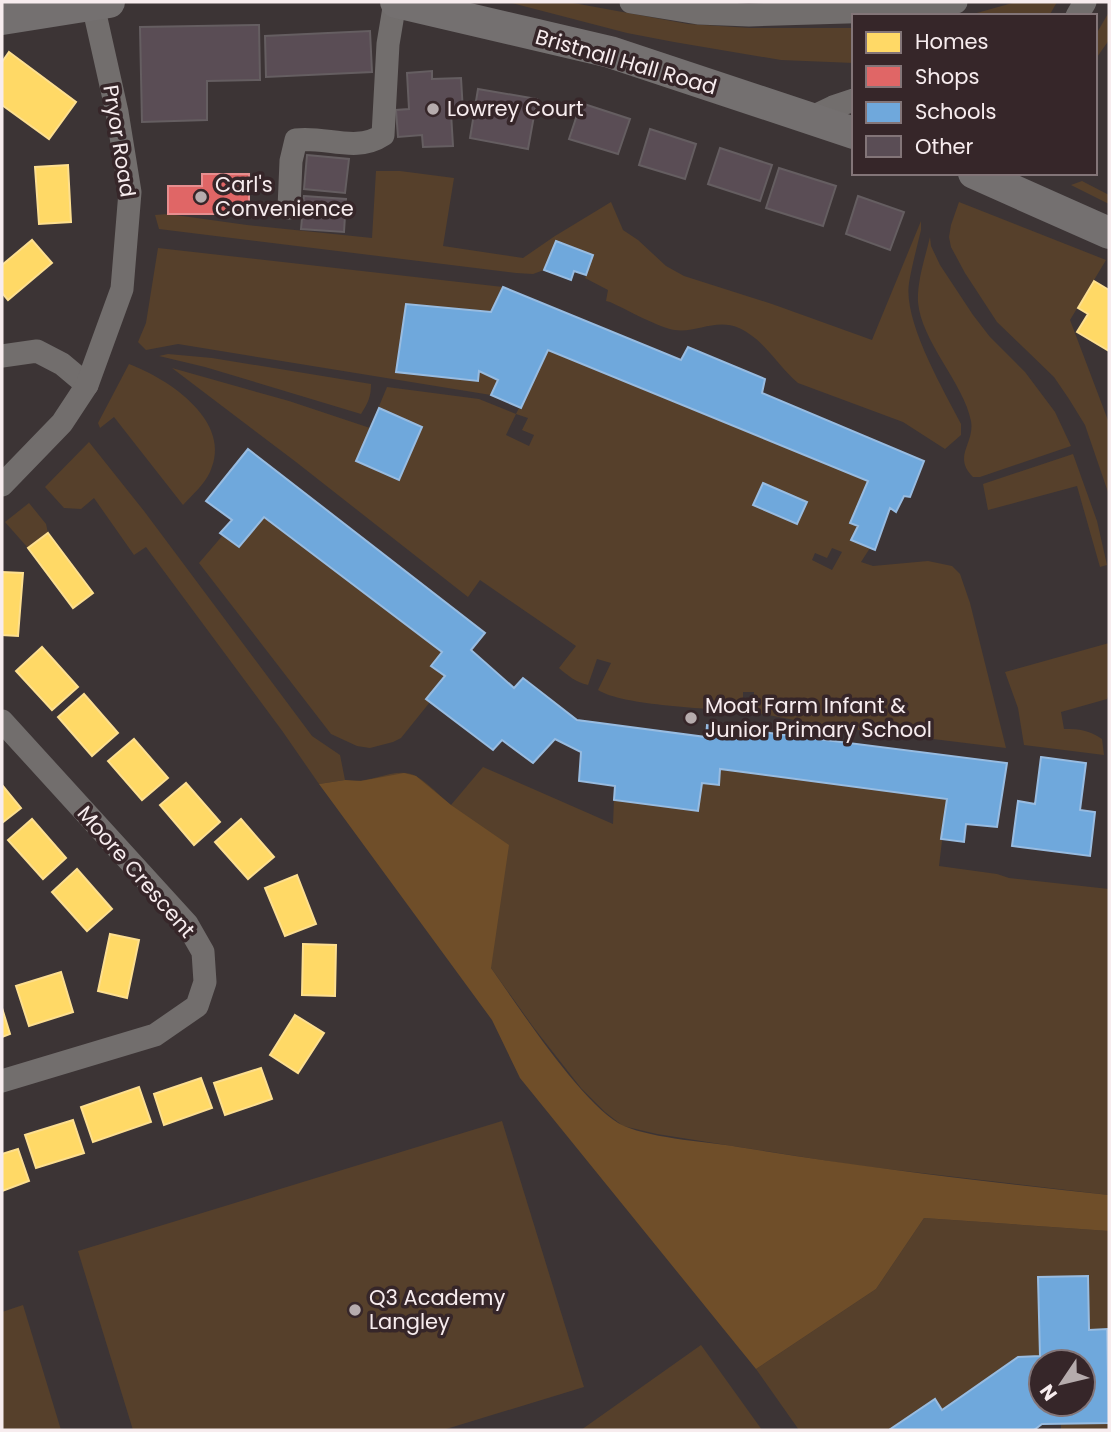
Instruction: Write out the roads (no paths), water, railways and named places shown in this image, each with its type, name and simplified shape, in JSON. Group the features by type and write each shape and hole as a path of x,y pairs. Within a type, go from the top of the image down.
{"street":[{"name":"Bristnall Hall Road","path":"396,2 610,52 852,132"},
{"path":"289,208 291,161 296,140 362,144 383,135 388,44 396,2"},
{"path":"631,2 698,13 749,15 881,11 956,2"},
{"path":"2,19 101,4"},
{"name":"Pryor Road","path":"2,485 62,423 87,385 122,289 130,192 101,4"},
{"path":"810,118 852,101"},
{"path":"985,175 1109,233"},
{"path":"2,356 37,351 62,364 87,385"},
{"name":"Moore Crescent","path":"2,721 187,924 203,952 205,982 197,1006 155,1035 2,1081"}],"place":[{"name":"Lowrey Court","path":"433,109"},
{"name":"Carl's Convenience","path":"201,197"},
{"name":"Moat Farm Infant & Junior Primary School","path":"691,718"},
{"name":"Q3 Academy Langley","path":"355,1310"}]}
